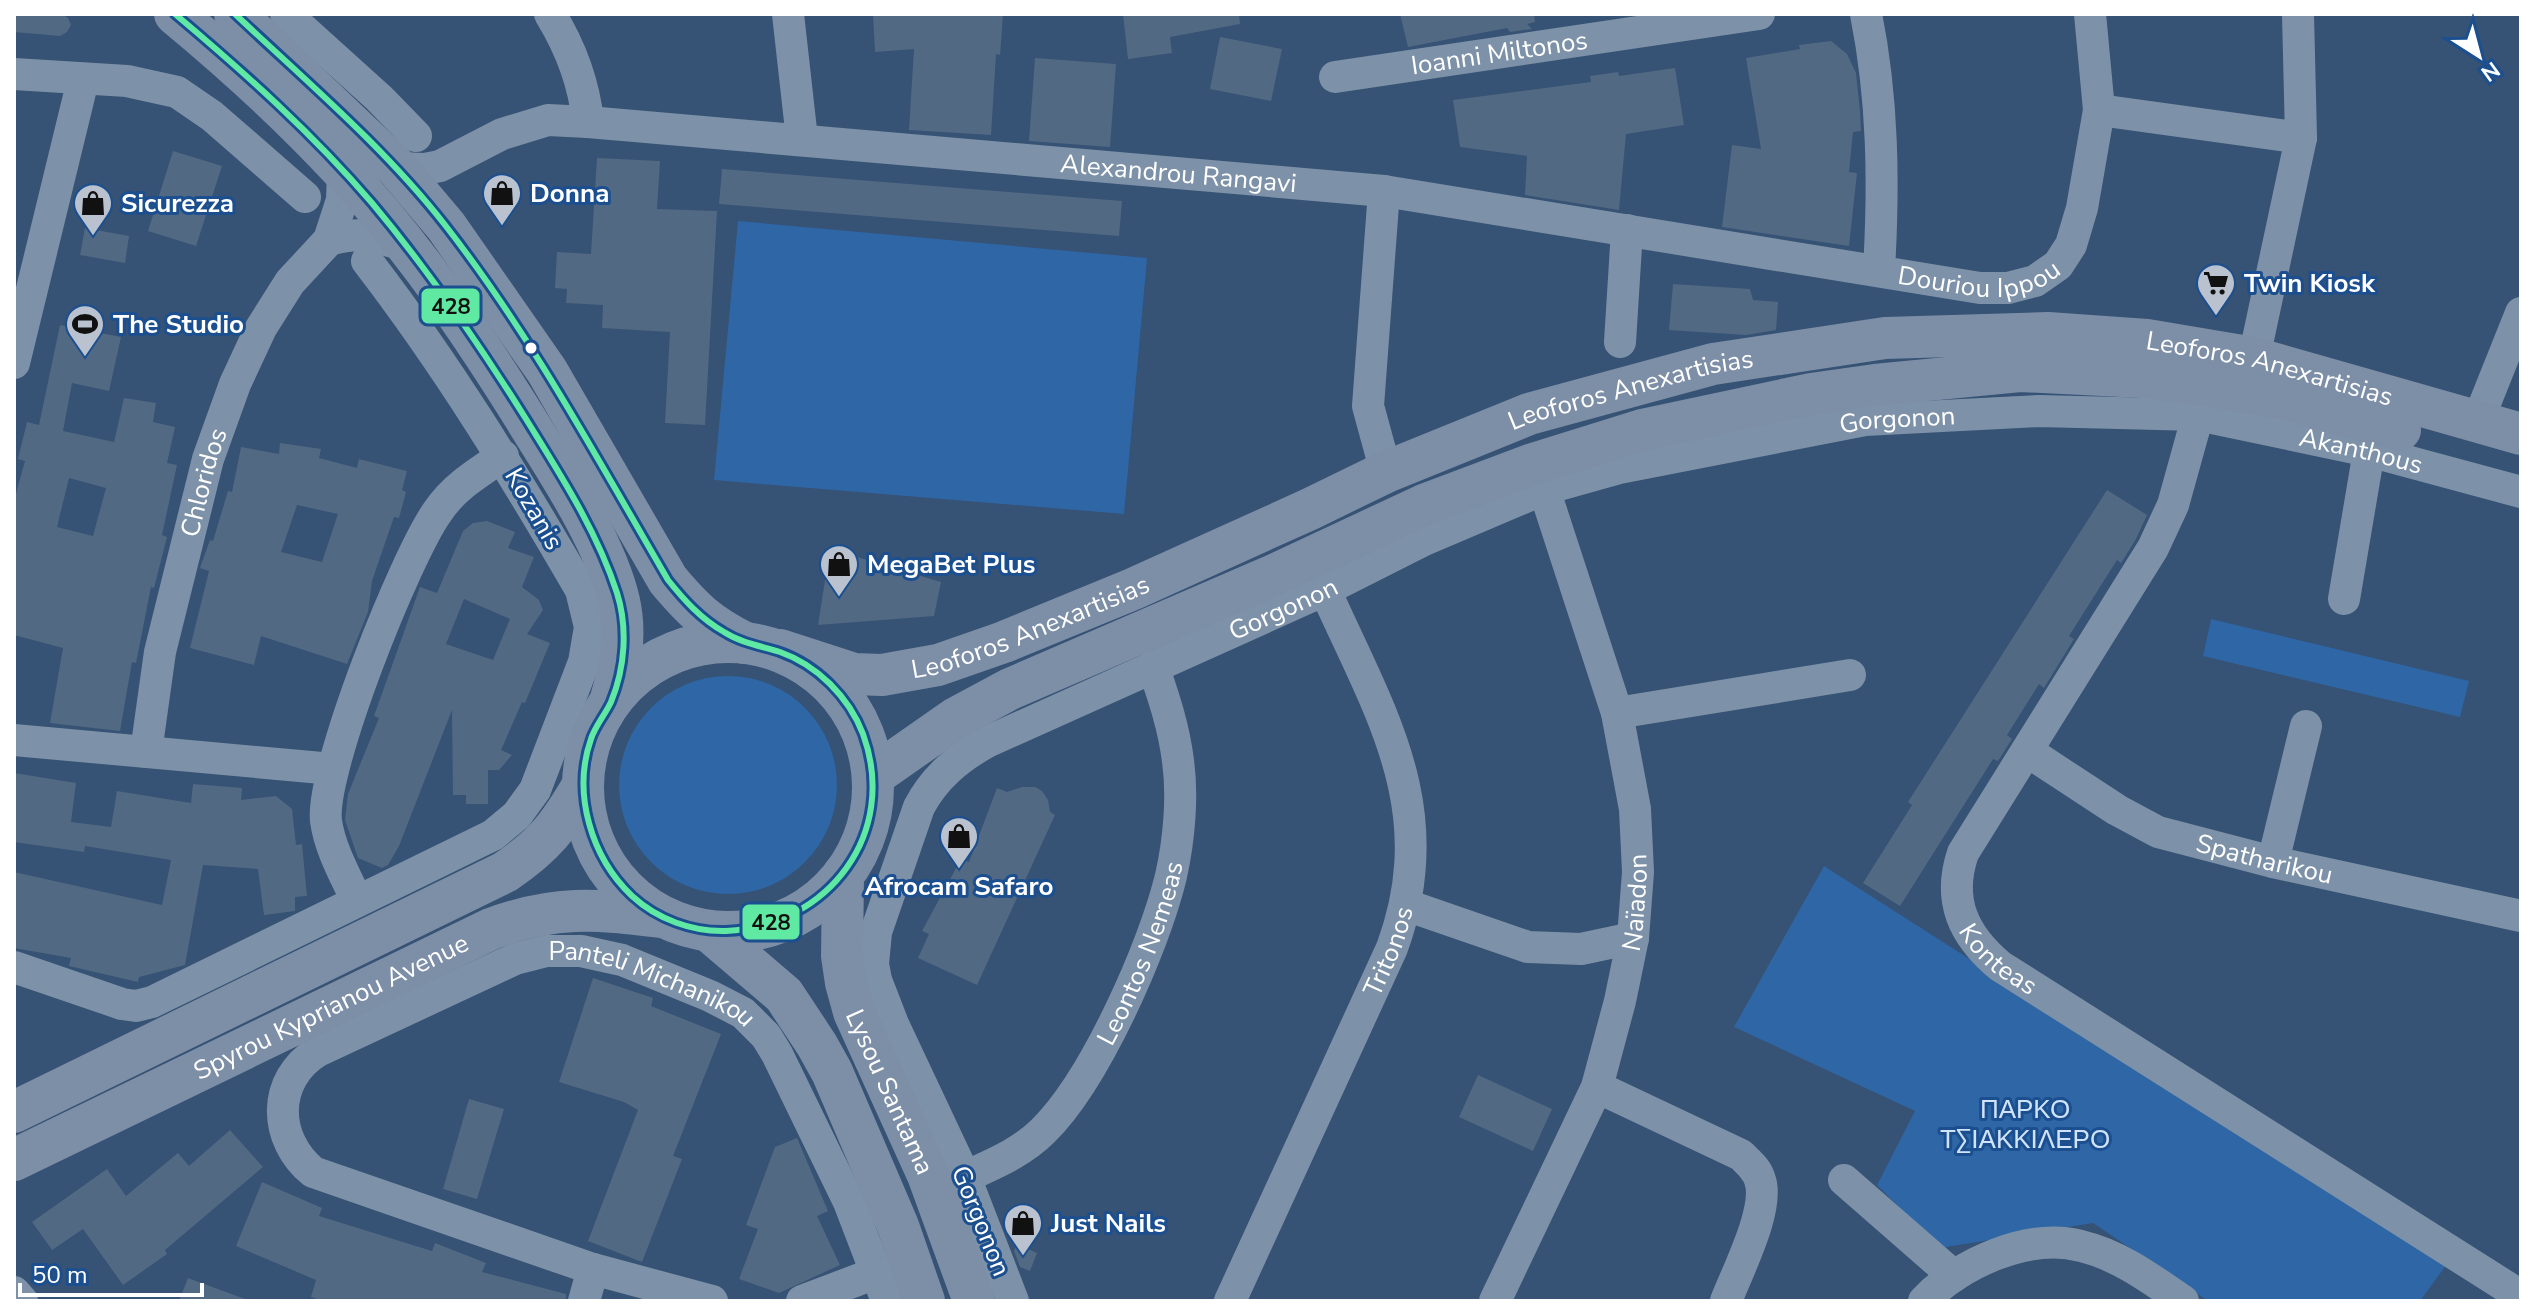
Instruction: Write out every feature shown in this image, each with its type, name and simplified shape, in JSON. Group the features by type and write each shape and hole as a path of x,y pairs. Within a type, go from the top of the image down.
{"main road":[{"path":"175,14 274,103 343,171 406,246 454,310 508,391 558,472 599,550 619,601 623,625 621,660 610,702 590,741 583,785 587,825 603,862 628,893 662,917 709,931 747,931 784,921 817,902 843,875 861,845 871,811 873,776 864,735 843,698 813,669 712,626 690,606 668,580 547,371 446,226 407,152 235,14"},
{"name":"Leoforos Anexartisias","path":"763,646 854,674 896,673 938,665 992,647 1133,589 1386,472 1529,414 1713,364 1885,338 2048,333 2147,340 2254,358 2521,434"},
{"name":"Leoforos Anexartisias","path":"873,776 956,718 1010,689 1274,575 1424,505 1533,464 1642,430 1811,394 2020,371 2142,377 2281,398 2521,462"},
{"path":"610,702 637,674 670,654 707,643 763,646"},
{"name":"Spyrou Kyprianou Avenue","path":"14,1112 505,872 539,848 559,826 583,785"},
{"name":"Lysou Santama","path":"843,875 842,956 854,1012 928,1175 974,1301"},
{"name":"Spyrou Kyprianou Avenue","path":"14,1160 521,918 571,909 662,917"},
{"name":"Lysou Santama","path":"709,931 784,995 817,1045 832,1072 898,1226 924,1301"}],"street":[{"path":"286,14 379,98 407,152"},
{"path":"550,14 563,35 575,65 585,94 588,122"},
{"path":"788,14 802,139"},
{"name":"Ioanni Miltonos","path":"1335,77 1759,14"},
{"path":"1866,14 1876,64 1882,130 1879,270"},
{"name":"Douriou Ippou","path":"1879,270 1980,288 2008,288 2035,281 2058,265 2071,245 2082,208 2099,110 2090,14"},
{"path":"2254,358 2301,138 2298,14"},
{"path":"14,74 127,81 177,92 212,116 305,197"},
{"path":"14,363 83,80"},
{"path":"2099,110 2301,138"},
{"name":"Alexandrou Rangavi","path":"407,152 425,169 440,166 502,134 548,120 802,139 1384,191 1879,270"},
{"name":"Alexandrou Rangavi","path":"446,226 450,185 479,148"},
{"name":"Chloridos","path":"146,752 160,652 208,459 235,384 275,303 329,240 342,200 343,171"},
{"path":"1384,191 1368,406 1386,472"},
{"path":"1620,342 1627,230"},
{"path":"329,240 370,234 406,246"},
{"path":"367,261 503,456"},
{"path":"2477,423 2512,366 2521,313"},
{"name":"Gorgonon","path":"1013,1301 965,1177 882,998 873,964 876,932 919,807 935,781 973,750 1325,590 1424,540 1544,489 1619,468 1865,420 2039,411 2198,415"},
{"name":"Akanthous","path":"2198,415 2369,451 2521,492"},
{"name":"Konteas","path":"2198,415 2164,528 1963,853 1956,889 1959,907 1969,933 2000,966 2521,1296"},
{"path":"2344,599 2369,451"},
{"name":"Kozanis","path":"503,456 581,590 590,627 584,662 535,790 517,815 493,835 357,901 335,852 326,821 333,769 363,680 428,525 440,507 462,485 503,456"},
{"name":"Naïadon","path":"1495,1301 1597,1087 1633,938 1638,872 1635,809 1617,713 1544,489"},
{"name":"Tritonos","path":"1230,1301 1392,948 1406,905 1411,837 1404,777 1389,733 1325,590"},
{"name":"Leontos Nemeas","path":"965,1177 1031,1143 1060,1112 1082,1080 1120,1009 1163,905 1176,839 1178,762 1172,723 1153,666"},
{"path":"1617,713 1850,675"},
{"path":"2273,862 2306,726"},
{"path":"14,740 333,769"},
{"name":"Spatharikou","path":"2027,751 2117,810 2158,832 2273,862 2521,916"},
{"path":"14,967 136,1006 166,995 357,901"},
{"path":"1406,905 1528,947 1581,949 1633,938"},
{"name":"Panteli Michanikou","path":"593,1269 313,1172 302,1163 288,1140 284,1125 284,1097 292,1073 318,1051 515,959 562,949 622,960 724,1002 743,1013 766,1036 790,1076 828,1155 881,1287"},
{"path":"1597,1087 1741,1155 1756,1169 1762,1183 1761,1201 1726,1301"},
{"path":"1844,1180 1954,1276"},
{"path":"1924,1301 1934,1290 1976,1261 2011,1249 2047,1244 2079,1245 2131,1266 2183,1301"},
{"path":"584,1301 593,1269 712,1301"},
{"path":"802,1301 881,1287"},
{"path":"14,1292 22,1301"}],"green space":[{"path":"738,221 1147,258 1124,514 714,480"},
{"path":"2211,619 2469,681 2460,717 2203,656"},
{"path":"728,676 770,685 805,708 828,743 837,785 828,827 805,862 770,885 728,894 686,885 651,862 628,827 619,785 628,743 651,708 686,685"},
{"name":"ΠΑΡΚΟ ΤΣΙΑΚΚΙΛΕΡΟ","path":"1824,866 2447,1264 2420,1301 2208,1301 2093,1223 1940,1248 1877,1185 1915,1111 1734,1027"}],"building":[{"path":"14,14 62,14 71,25 60,36 14,32"},
{"path":"873,14 1003,14 1000,55 996,54 991,135 909,130 914,49 875,52"},
{"path":"1123,14 1239,14 1240,24 1170,37 1172,53 1128,59"},
{"path":"1400,14 1534,14 1535,22 1527,24 1532,29 1510,32 1507,28 1408,47"},
{"path":"1220,37 1282,49 1271,101 1210,89"},
{"path":"1831,41 1847,54 1856,73 1860,111 1861,131 1853,132 1849,172 1857,173 1849,246 1722,227 1732,145 1761,149 1746,58"},
{"path":"1035,58 1116,64 1110,147 1029,141"},
{"path":"1675,68 1684,125 1626,134 1619,210 1525,195 1527,156 1460,147 1453,100 1591,82 1590,76 1618,72 1619,76"},
{"path":"173,151 222,166 196,246 148,231"},
{"path":"597,158 660,161 657,209 717,211 705,425 665,423 670,332 602,328 603,305 566,303 567,289 555,288 557,252 591,254"},
{"path":"722,169 1122,201 1119,236 719,204"},
{"path":"85,228 129,236 125,263 80,255"},
{"path":"1673,284 1750,289 1753,300 1778,302 1776,330 1746,335 1669,330"},
{"path":"60,325 121,337 109,391 72,383 63,431 114,442 124,398 156,403 153,422 175,427 167,463 177,465 162,535 167,537 154,588 151,587 136,663 132,662 120,731 50,723 63,648 14,635 14,501 25,461 18,459 27,422 39,425","holes":["69,478 106,488 93,536 57,527"]},
{"path":"280,443 321,449 319,458 357,468 359,459 407,471 402,490 406,492 399,518 394,517 372,581 368,612 347,664 261,636 254,665 190,648 209,571 200,568 210,540 213,541 228,491 232,492 241,447 279,454","holes":["297,505 338,514 322,562 281,552"]},
{"path":"2107,490 2147,515 2136,539 2121,563 2117,560 2069,636 2074,639 2044,688 2039,684 2007,735 2012,739 1998,761 1993,759 1900,906 1863,883 1912,805 1908,802"},
{"path":"487,521 515,532 508,548 534,557 522,587 539,600 543,610 527,634 550,643 501,750 512,755 499,770 488,770 488,804 466,804 466,795 453,795 452,710 399,846 388,865 382,868 358,858 345,820 348,794 379,718 374,716 420,587 437,593 463,531 473,523","holes":["464,599 510,619 493,660 446,644"]},
{"path":"830,549 941,582 934,616 818,625"},
{"path":"14,773 76,783 71,822 111,827 117,791 191,803 193,784 242,788 241,800 276,796 292,809 296,845 302,844 307,896 295,897 295,911 264,915 258,869 203,865 185,965 139,977 138,982 69,966 71,958 14,948 14,872 162,905 171,860 85,846 84,852 14,842"},
{"path":"1035,787 1042,791 1048,800 1050,812 1055,815 977,985 918,958 929,934 922,931 961,859 969,862 997,788 1007,792"},
{"path":"593,978 653,998 651,1006 721,1034 673,1156 682,1159 642,1262 588,1241 638,1110 624,1102 559,1082"},
{"path":"1478,1075 1552,1109 1533,1151 1459,1117"},
{"path":"469,1099 504,1109 477,1199 443,1189"},
{"path":"230,1130 263,1167 165,1250 167,1254 123,1285 83,1229 52,1250 32,1222 107,1169 126,1196 178,1153 189,1166"},
{"path":"797,1138 828,1211 817,1216 840,1265 779,1293 739,1279 758,1229 746,1225 775,1147"},
{"path":"262,1182 322,1208 319,1216 432,1251 435,1243 486,1263 482,1272 566,1294 566,1301 324,1301 311,1297 316,1280 236,1246"},
{"name":"Just Nails","path":"1017,1244 1037,1253 1030,1271 1020,1267 1014,1251"},
{"path":"188,1278 245,1299 245,1301 179,1301"}],"transit line":[{"name":"428","path":"175,14 302,128 372,203 433,281 490,363 577,503 609,570 623,620 619,676 611,702 591,739 584,781 589,823 606,863 642,904 688,926 726,931 763,925 796,912 824,893 847,868 863,839 871,806 872,771 863,734 849,707 830,684 807,665 780,652 731,636 693,609 680,595 668,580 535,354 445,225 371,142 235,14"}],"place":[{"name":"Donna","path":"502,227"},
{"name":"Sicurezza","path":"93,237"},
{"name":"Twin Kiosk","path":"2216,317"},
{"name":"The Studio","path":"85,358"},
{"name":"MegaBet Plus","path":"839,598"},
{"name":"Afrocam Safaro","path":"959,870"},
{"name":"Just Nails","path":"1023,1257"}]}
